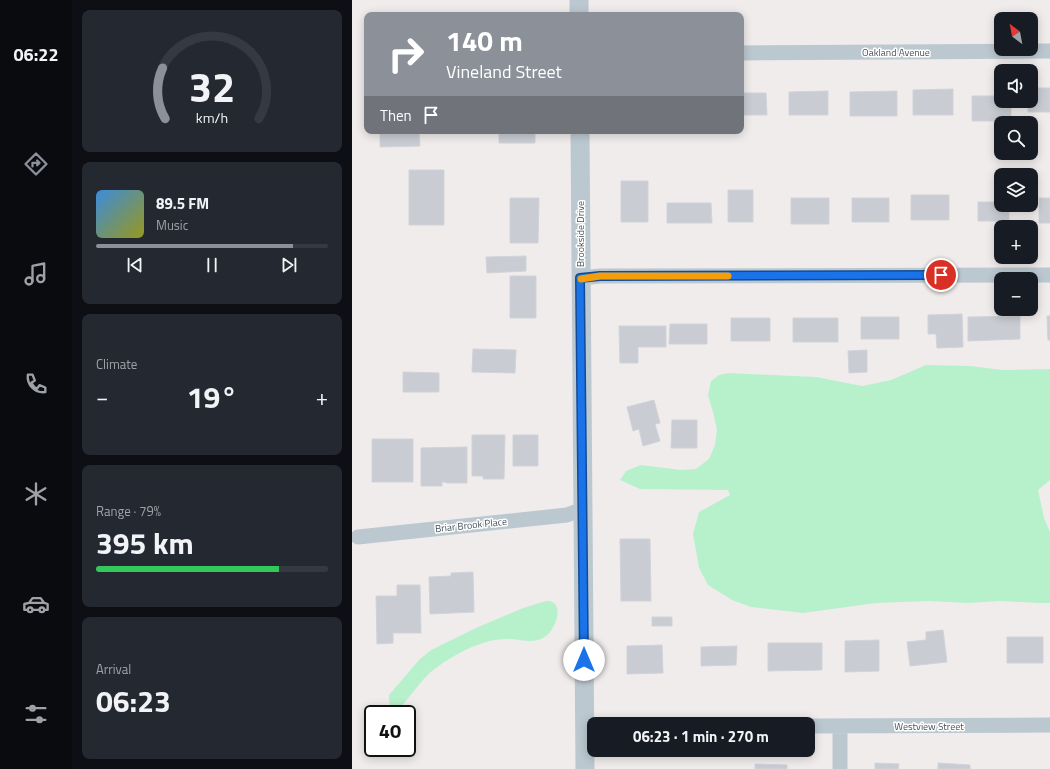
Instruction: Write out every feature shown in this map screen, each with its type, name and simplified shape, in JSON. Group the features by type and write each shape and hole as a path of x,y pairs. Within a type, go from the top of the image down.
{"street":[{"path":"579,0 579,12"},
{"name":"Oakland Avenue","path":"744,53 1050,51"},
{"name":"Brookside Drive","path":"580,134 583,509 589,717"},
{"path":"580,278 600,276 1050,275"},
{"name":"Briar Brook Place","path":"358,537 567,515 583,509"},
{"name":"Westview Street","path":"815,726 1050,725"},
{"path":"840,726 840,769"},
{"name":"Brookside Drive","path":"585,769 587,748"}],"green space":[{"path":"926,365 971,366 1002,370 1050,369 1050,480 1038,490 1044,518 1050,532 1050,603 1001,601 968,603 929,601 876,603 803,613 751,607 732,600 708,585 699,568 693,534 699,512 730,495 728,490 640,489 620,480 626,471 641,465 681,470 696,469 709,459 715,445 717,430 708,395 711,381 719,375 728,373 816,377 862,386 891,380"},
{"path":"546,601 552,602 556,605 556,622 546,636 532,641 507,639 477,645 449,659 428,674 402,705 391,705 389,695 419,660 431,650 476,628 523,608"}],"building":[{"path":"1038,88 1050,88 1050,112 1028,112 1028,108 1038,108"},
{"path":"953,89 953,115 913,115 913,90"},
{"path":"828,91 828,115 789,115 789,92"},
{"path":"897,91 897,116 850,116 850,92"},
{"path":"744,93 766,93 767,115 744,115"},
{"path":"972,96 994,96 994,108 1011,108 1011,116 994,116 994,121 972,121"},
{"path":"380,134 419,134 420,146 380,147"},
{"path":"499,134 535,134 535,143 499,143"},
{"path":"409,170 444,170 444,225 409,225"},
{"path":"621,181 648,181 648,222 621,222"},
{"path":"728,190 753,190 753,222 728,222"},
{"path":"911,195 949,195 949,220 911,220"},
{"path":"510,198 539,198 538,243 510,243"},
{"path":"791,198 829,198 829,224 791,224"},
{"path":"852,198 889,198 889,222 852,222"},
{"path":"1039,198 1050,198 1050,223 1039,223"},
{"path":"978,202 994,202 994,212 1009,212 1009,220 978,221"},
{"path":"667,203 711,203 712,223 667,223"},
{"path":"526,256 526,271 487,273 486,257"},
{"path":"510,276 536,276 536,318 510,318"},
{"path":"962,314 963,347 937,348 936,334 928,334 928,315"},
{"path":"1020,316 1020,339 968,341 968,317"},
{"path":"1047,316 1050,316 1050,340 1048,340"},
{"path":"861,317 899,317 899,339 861,339"},
{"path":"731,318 770,318 770,341 731,341"},
{"path":"793,318 838,318 838,342 793,342"},
{"path":"670,324 707,324 707,344 669,344"},
{"path":"619,326 666,326 666,347 638,347 638,363 620,363"},
{"path":"473,349 516,350 515,373 472,372"},
{"path":"867,350 867,372 849,373 848,351"},
{"path":"403,372 439,373 439,392 403,392"},
{"path":"654,400 660,423 655,424 660,441 643,446 639,429 633,431 627,407"},
{"path":"672,420 697,420 697,448 671,448"},
{"path":"472,435 505,435 504,479 483,479 483,476 472,476"},
{"path":"513,435 538,435 538,466 513,466"},
{"path":"372,439 413,439 413,482 372,482"},
{"path":"467,447 467,483 442,482 442,486 421,486 421,448"},
{"path":"620,539 650,539 651,601 621,601"},
{"path":"473,572 474,612 430,614 429,577 451,576 451,573"},
{"path":"397,585 420,585 421,633 393,633 393,643 377,644 376,596 397,596"},
{"path":"652,617 672,617 672,626 652,626"},
{"path":"943,630 947,662 910,666 907,642 926,640 926,632"},
{"path":"1007,637 1043,637 1043,663 1007,663"},
{"path":"879,640 879,671 845,672 845,641"},
{"path":"768,643 822,643 822,670 768,671"},
{"path":"662,645 663,673 627,674 627,646"},
{"path":"737,646 736,665 701,666 701,647"},
{"path":"875,763 899,764 898,769 875,769"},
{"path":"938,763 970,765 970,769 938,769"},
{"path":"755,764 787,765 787,769 755,769"}],"slow traffic":[{"path":"581,279 580,278 600,276 728,276"}],"route":[{"path":"584,660 580,278 600,276 941,275"}]}
